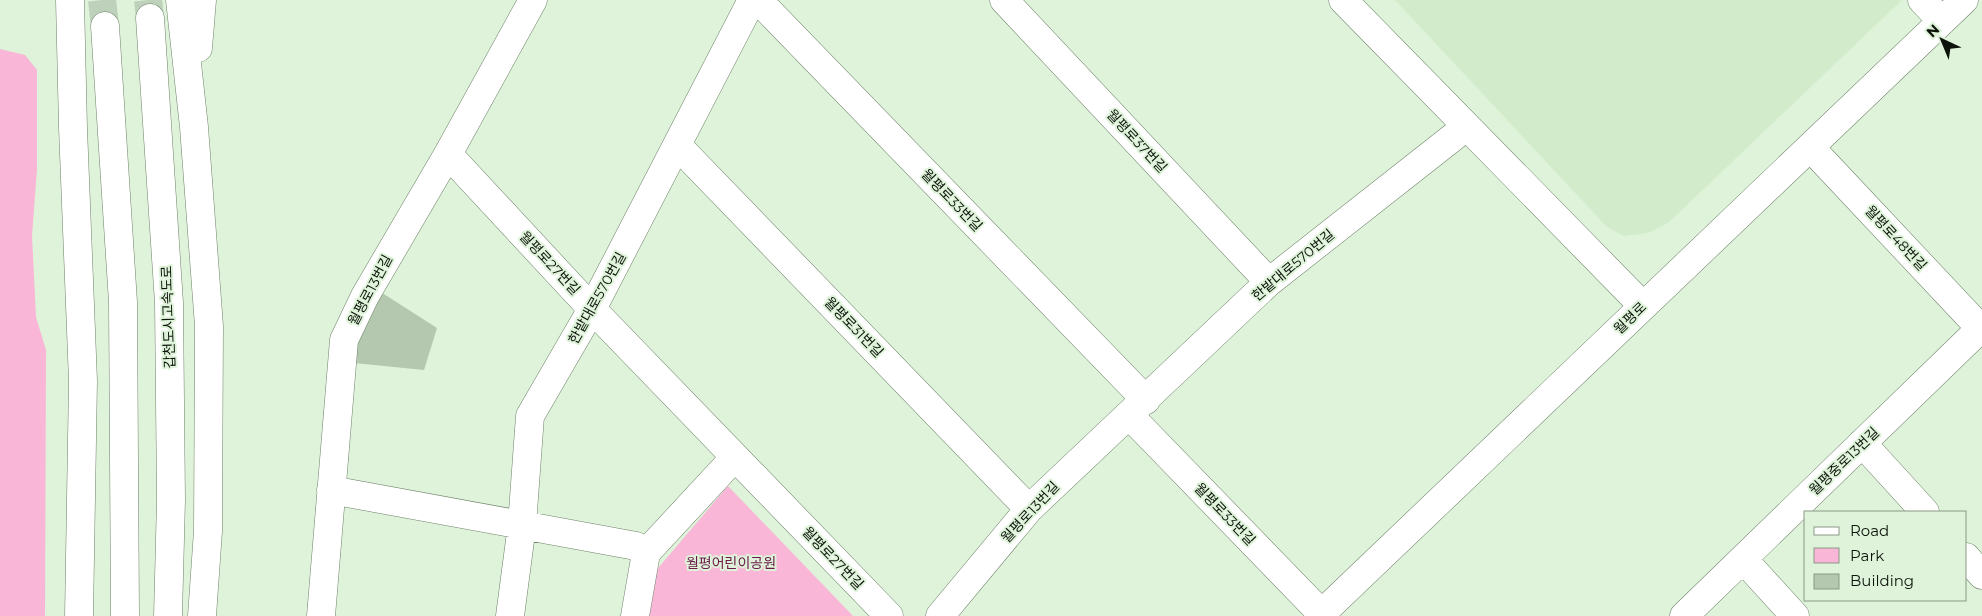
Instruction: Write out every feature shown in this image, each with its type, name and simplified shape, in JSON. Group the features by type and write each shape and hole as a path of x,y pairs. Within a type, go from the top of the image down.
{"street":[{"path":"60,0 71,41"},
{"path":"70,0 83,381 79,616"},
{"path":"180,0 194,127 209,326 208,531 202,616"},
{"path":"194,127 199,18 202,0"},
{"name":"월평로13번길","path":"321,616 344,340 365,296 448,154 532,0"},
{"name":"한밭대로570번길","path":"510,616 522,525 530,416 592,309 752,0"},
{"name":"월평로33번길","path":"758,0 1138,408 1321,615"},
{"name":"월평로37번길","path":"1004,0 1269,282"},
{"path":"1344,0 1643,306"},
{"path":"1922,0 1942,21"},
{"name":"월평로","path":"1321,615 1964,0"},
{"name":"갑천도시고속도로","path":"150,18 169,302 171,500 168,616"},
{"path":"105,26 123,302 125,616"},
{"name":"한밭대로570번길","path":"1138,408 1269,282 1466,127"},
{"name":"월평로31번길","path":"678,146 1029,509"},
{"name":"월평로48번길","path":"1810,147 1982,328"},
{"name":"월평로27번길","path":"448,154 592,309 889,616"},
{"name":"월평중로13번길","path":"1684,616 1982,328"},
{"name":"월평로13번길","path":"940,616 1029,509 1138,408"},
{"path":"1862,443 1924,511"},
{"path":"635,616 646,553 735,457"},
{"path":"331,490 636,546 646,553"},
{"path":"1967,558 1982,575"},
{"path":"1743,559 1795,616"}],"shaded area":[{"path":"1395,0 1902,0 1668,223 1648,233 1624,236 1607,227"}],"green space":[{"path":"0,49 25,55 37,70 37,169 32,236 36,317 46,350 45,616 0,616"},
{"name":"월평어린이공원","path":"728,486 853,616 646,616 653,574"}],"building":[{"path":"376,289 437,328 424,370 354,363 353,343"}],"tunnel":[{"path":"102,0 105,26"},
{"path":"148,0 150,18"}]}
